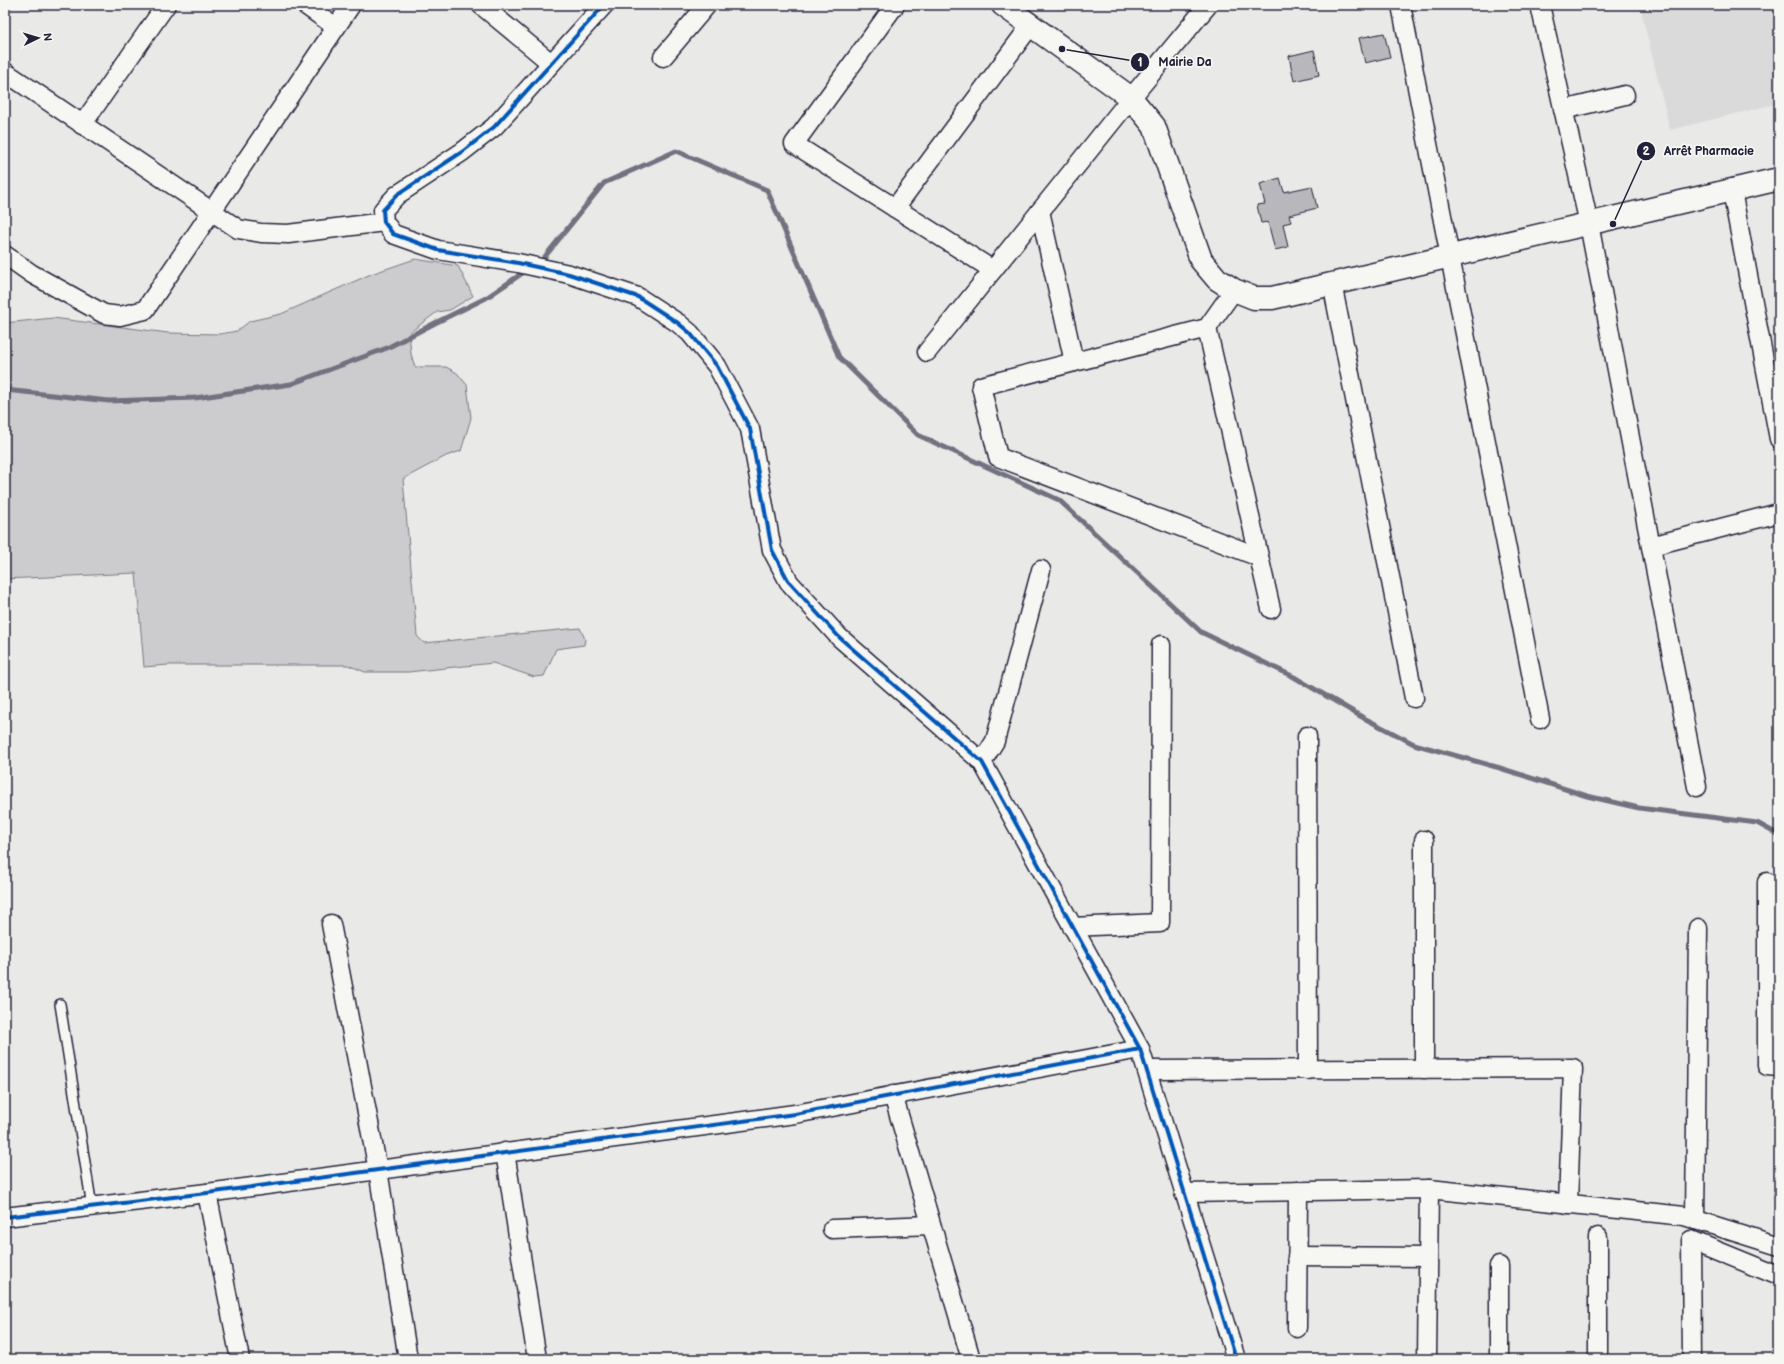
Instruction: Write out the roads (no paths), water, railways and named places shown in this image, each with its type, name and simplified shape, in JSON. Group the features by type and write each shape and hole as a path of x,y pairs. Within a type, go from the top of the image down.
{"street":[{"path":"82,125 166,5"},
{"path":"305,5 336,27"},
{"path":"5,255 32,274 104,314 120,316 145,310 351,5"},
{"path":"481,5 551,63"},
{"path":"604,5 494,127 462,152 397,194 384,210 384,222 393,234 438,250 518,263 569,274 638,297 678,323 690,333 717,366 750,429 772,550 790,582 839,637 982,762 1140,1049 1236,1359"},
{"path":"663,57 707,5"},
{"path":"895,5 794,144 993,270"},
{"path":"1003,5 1131,98 1154,126 1201,260 1217,279 1234,290 1254,298 1272,298 1779,180"},
{"path":"927,352 1131,98 1208,5"},
{"path":"1401,5 1540,719"},
{"path":"1540,5 1589,224 1697,787"},
{"path":"895,208 1031,25"},
{"path":"5,72 238,229 262,233 288,234 384,222"},
{"path":"1563,110 1625,95"},
{"path":"1732,191 1779,439"},
{"path":"1040,211 1074,362"},
{"path":"1332,283 1414,698"},
{"path":"1234,290 1207,328 981,386 998,457 1259,557"},
{"path":"1207,328 1270,610"},
{"path":"1650,546 1779,513"},
{"path":"982,762 995,741 1041,570"},
{"path":"1072,927 1160,923 1161,645"},
{"path":"1308,736 1308,1070"},
{"path":"1424,840 1424,1069"},
{"path":"1767,882 1767,1066 1779,1067"},
{"path":"331,924 378,1170 408,1359"},
{"path":"1696,1220 1698,928"},
{"path":"5,1218 207,1193 795,1114 1140,1049"},
{"path":"1147,1070 1573,1068 1568,1204"},
{"path":"893,1095 970,1359"},
{"path":"505,1152 538,1359"},
{"path":"1184,1193 1429,1189 1684,1216 1779,1246"},
{"path":"1427,1359 1429,1189"},
{"path":"1297,1328 1298,1191"},
{"path":"207,1193 240,1359"},
{"path":"832,1229 931,1225"},
{"path":"1598,1237 1598,1359"},
{"path":"1692,1359 1691,1240 1779,1276"},
{"path":"1298,1256 1428,1257"},
{"path":"1499,1266 1499,1359"}],"lane":[{"path":"60,1004 92,1207"}],"waterway":[{"path":"539,262 604,183 676,151 767,190 839,357 918,435 1059,500 1201,632 1294,677 1362,717 1414,744 1500,768 1587,796 1639,808 1757,823 1779,835"},
{"path":"5,390 109,401 195,398 291,384 387,348 486,298 527,270"}],"place":[{"name":"Mairie Da","path":"1062,49"},
{"name":"Arrêt Pharmacie","path":"1613,224"}]}
